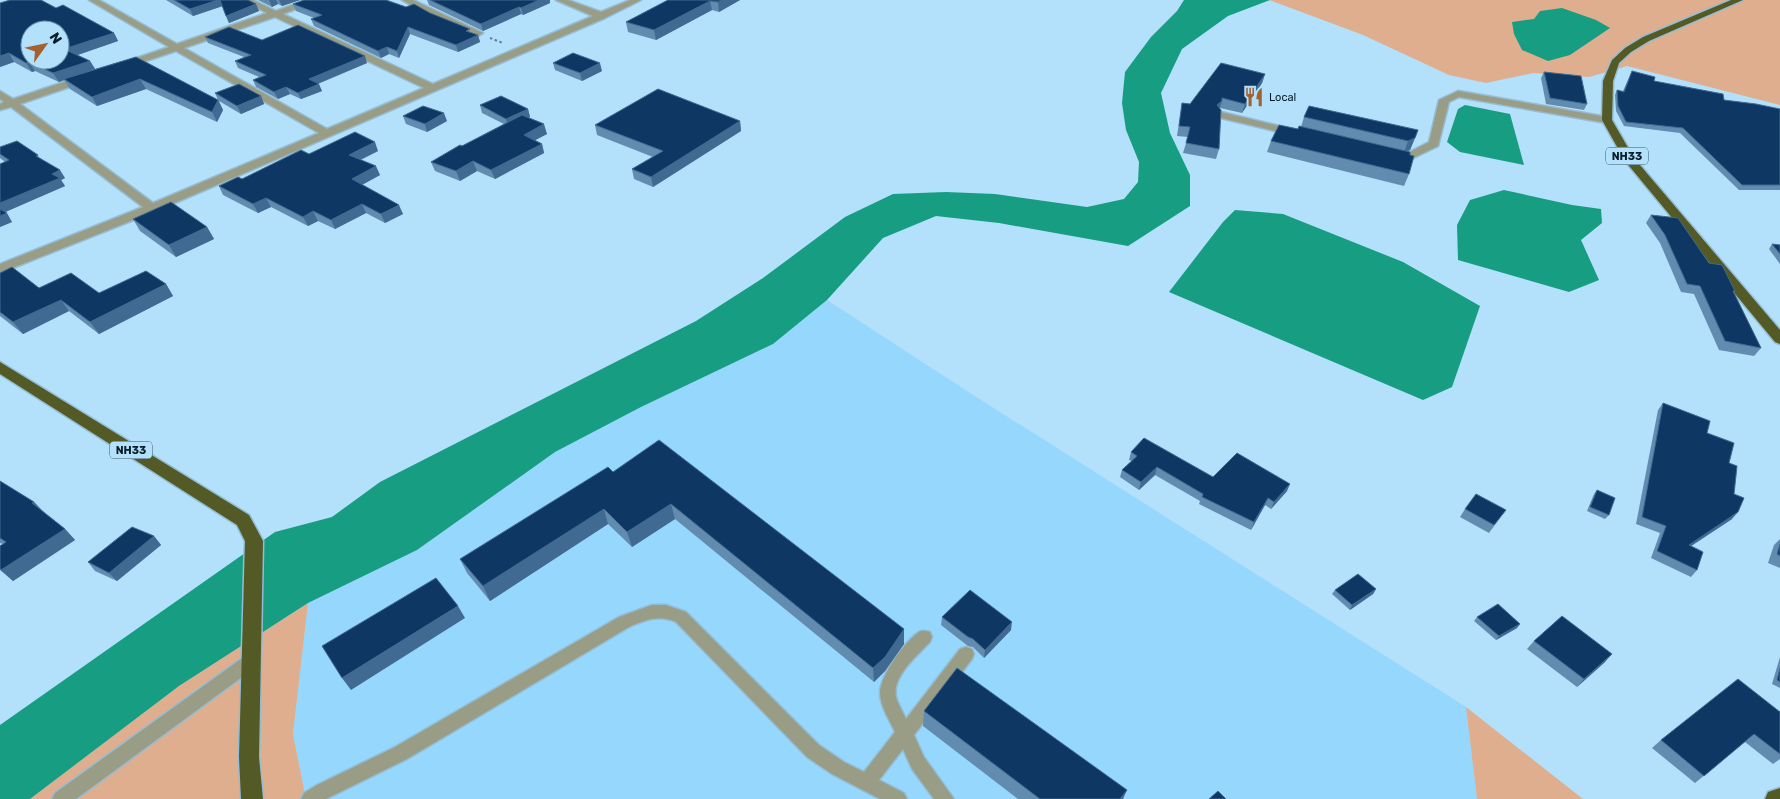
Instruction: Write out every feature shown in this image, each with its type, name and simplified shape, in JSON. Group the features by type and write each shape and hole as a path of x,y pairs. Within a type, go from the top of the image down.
{"highway":[{"path":"1606,120 1608,81 1615,62 1628,50 1646,39 1739,0"},
{"name":"NH33","path":"1606,120 1629,159 1780,339"},
{"name":"NH33","path":"0,367 242,520 254,541 249,757 252,799"},
{"path":"1776,799 1780,798"}],"street":[{"path":"93,0 327,133"},
{"path":"246,0 433,88"},
{"path":"113,69 315,0"},
{"path":"406,0 436,16 478,32"},
{"path":"560,0 602,16"},
{"path":"0,269 152,208 637,0"},
{"path":"0,107 94,75"},
{"path":"0,94 152,208"},
{"path":"1386,154 1405,159 1434,144 1444,100 1458,94 1606,120"},
{"path":"1221,115 1303,135"}],"lane":[{"path":"310,799 401,753 624,622 645,613 669,610 681,617 813,751 838,768 898,799"},
{"path":"924,637 891,677 886,688 888,698 918,763 945,799"},
{"path":"61,799 251,652"},
{"path":"867,782 966,654"}],"path":[{"path":"478,32 520,51"}],"shaded area":[{"path":"1184,0 1270,0 1228,16 1182,49 1161,93 1170,133 1190,175 1190,206 1128,246 999,223 936,216 883,238 827,300 773,344 641,407 555,452 417,550 308,603 179,686 30,799 0,799 0,725 275,532 332,517 380,482 696,321 763,278 845,217 893,194 946,192 995,194 1087,207 1124,199 1138,182 1139,162 1126,130 1122,103 1125,72 1151,37 1177,11"},
{"path":"1269,0 1780,0 1780,105 1627,66 1589,77 1533,73 1486,83 1449,75 1363,35"},
{"path":"1562,8 1596,20 1610,28 1570,55 1548,61 1522,50 1514,34 1512,22 1534,19 1540,11"},
{"path":"1465,105 1510,114 1524,165 1460,152 1447,142 1458,109"},
{"path":"1504,190 1572,205 1601,209 1602,223 1581,240 1599,280 1569,292 1458,260 1457,225 1470,200"},
{"path":"1235,210 1283,214 1403,262 1480,306 1452,387 1423,400 1169,292 1223,222"},
{"path":"827,300 970,393 1466,707 1477,799 306,799 293,734 308,603 417,550 555,452 641,407 773,344"},
{"path":"308,603 293,734 306,799 30,799 179,686"},
{"path":"1466,707 1583,799 1477,799"}],"building":[{"path":"10,0 41,0 56,8 63,5 114,33 70,47 70,20 20,20 20,59 9,53 0,56 0,3"},
{"path":"174,0 218,0 190,9"},
{"path":"220,0 248,0 256,4 226,16"},
{"path":"304,0 386,0 406,7 414,4 430,13 470,29 466,31 478,35 456,45 408,27 397,51 387,47 378,51 311,19 322,15 293,4"},
{"path":"430,0 539,0 481,24"},
{"path":"668,0 722,0 718,2 710,1 654,30 626,22"},
{"path":"298,25 365,56 309,79 319,84 298,93 286,87 274,92 253,80 266,75 235,61 251,55 205,37 229,27 262,40"},
{"path":"70,52 90,61 70,67"},
{"path":"573,53 600,63 580,73 553,63"},
{"path":"136,57 218,100 212,112 140,79 92,97 64,79"},
{"path":"1221,63 1265,74 1245,104 1222,98 1222,101 1217,105 1221,110 1219,149 1186,143 1190,127 1179,126 1182,103 1190,104"},
{"path":"46,70 62,70 53,73"},
{"path":"1632,71 1655,77 1654,81 1723,94 1724,100 1780,109 1780,185 1742,185 1683,128 1626,122 1618,106 1617,90 1624,92"},
{"path":"1544,72 1581,76 1587,104 1550,98"},
{"path":"239,84 261,96 237,106 215,93"},
{"path":"658,89 740,121 651,177 632,169 663,151 595,125"},
{"path":"501,96 528,109 506,119 480,105"},
{"path":"423,106 444,113 425,124 403,116"},
{"path":"1309,106 1418,130 1415,138 1408,141 1304,117"},
{"path":"522,115 544,124 524,135 542,144 491,170 473,161 456,171 431,162 460,145 462,146"},
{"path":"1279,125 1298,129 1299,126 1410,152 1410,155 1414,156 1409,174 1271,141"},
{"path":"355,132 375,142 349,155 376,166 352,179 399,205 381,214 362,204 331,220 313,211 303,217 266,198 253,204 219,186 238,177 242,179 301,150 309,154"},
{"path":"17,141 38,155 36,156 60,170 52,174 60,178 0,203 0,164 9,160 0,154 0,147"},
{"path":"171,202 207,227 169,245 133,219"},
{"path":"0,209 7,213 0,216"},
{"path":"1651,215 1678,218 1709,263 1722,265 1761,348 1725,341 1700,286 1687,284 1665,235"},
{"path":"1772,244 1780,245 1780,254"},
{"path":"12,267 39,288 71,273 99,293 146,271 166,284 90,322 61,300 13,322 0,312 0,273"},
{"path":"1663,403 1710,421 1707,433 1734,443 1729,463 1737,466 1734,494 1744,498 1738,512 1689,545 1703,552 1697,570 1657,551 1666,526 1642,517"},
{"path":"1144,438 1213,477 1237,453 1290,484 1274,502 1268,498 1254,522 1202,497 1203,494 1157,467 1141,482 1122,470 1137,456 1131,452"},
{"path":"659,440 904,629 885,657 873,668 671,504 627,532 604,509 483,586 460,559 608,467 613,472"},
{"path":"0,481 34,502 32,503 65,529 1,570 0,546 6,542 0,538"},
{"path":"1597,490 1615,498 1609,515 1590,507"},
{"path":"1476,494 1506,510 1494,525 1465,509"},
{"path":"132,527 154,536 109,573 88,562"},
{"path":"1780,544 1780,556 1777,554"},
{"path":"1358,574 1376,589 1352,605 1335,590"},
{"path":"436,578 458,606 342,678 322,646"},
{"path":"970,590 1012,622 985,650 942,617"},
{"path":"1498,604 1520,624 1499,636 1477,617"},
{"path":"1562,616 1612,654 1584,679 1534,641"},
{"path":"957,668 1127,790 1120,799 1040,799 924,711"},
{"path":"1780,668 1780,682 1777,680"},
{"path":"1738,679 1780,712 1780,754 1754,734 1704,776 1661,740"},
{"path":"1218,791 1226,799 1209,799"}],"place":[{"name":"Local","path":"1254,97"}]}
